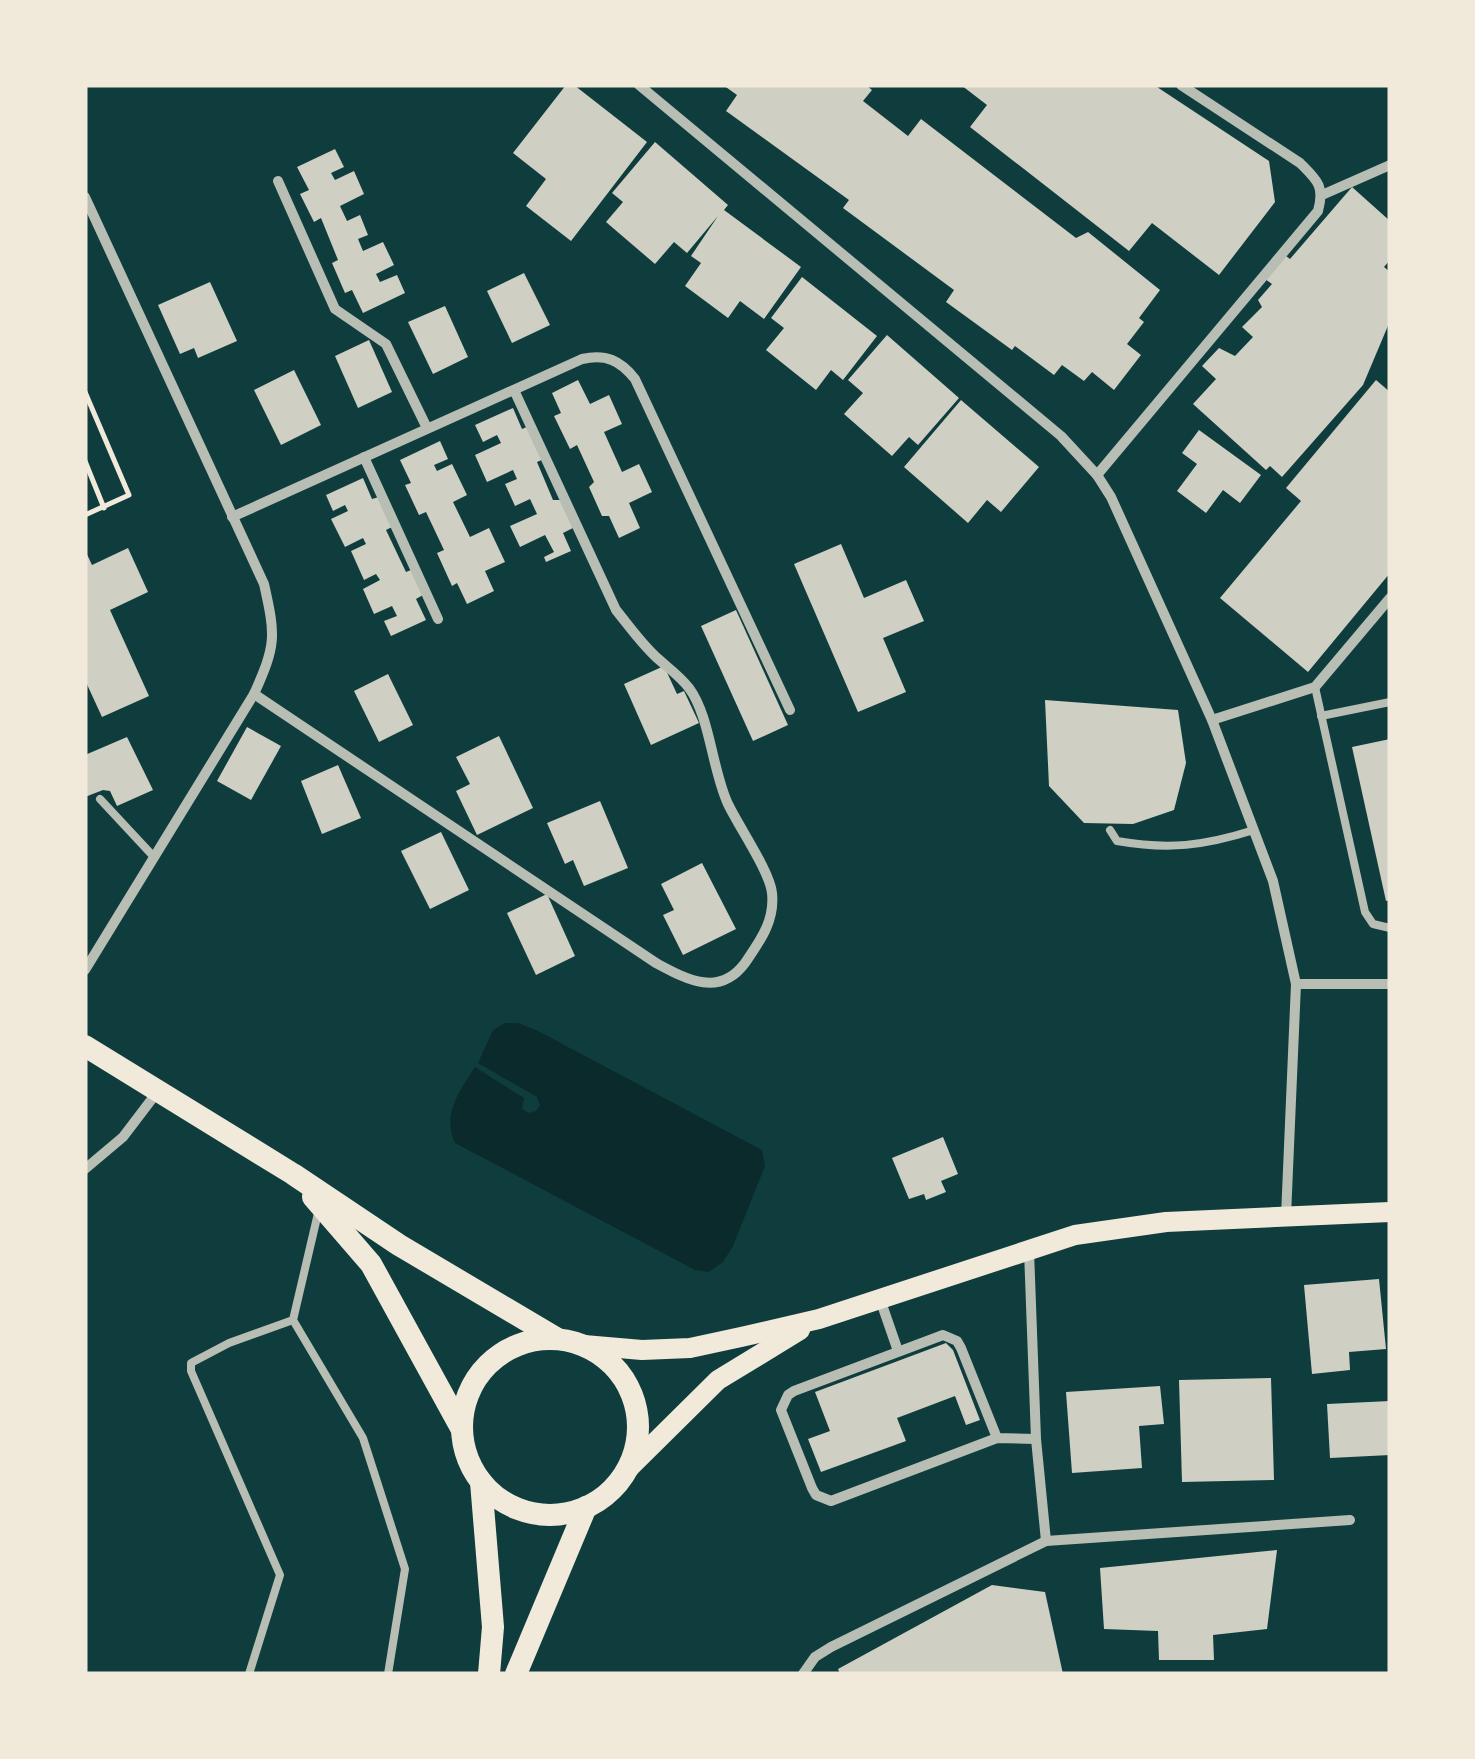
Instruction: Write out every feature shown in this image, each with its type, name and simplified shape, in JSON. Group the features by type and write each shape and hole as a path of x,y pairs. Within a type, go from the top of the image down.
{"highway":[{"path":"85,1046 293,1174 399,1245 556,1338 584,1345 609,1362 627,1385 637,1412 637,1441 628,1469 610,1492 586,1508 558,1515 529,1512 503,1502 481,1482 467,1457 462,1428 472,1386 500,1353 527,1341 556,1338"},
{"path":"293,1174 372,1264 462,1428"},
{"path":"481,1482 493,1627 489,1674"},
{"path":"516,1674 586,1508"}],"main road":[{"path":"584,1345 642,1350 690,1348 819,1319 1076,1235 1148,1225 1390,1212"},
{"path":"628,1469 718,1380 819,1319"}],"street":[{"path":"639,85 1061,436 1096,475 1146,569 1212,720 1272,880 1296,984 1286,1216"},
{"path":"1096,475 1318,211 1322,196 1316,178 1300,163 1181,85"},
{"path":"1322,196 1390,165"},
{"path":"278,181 335,309 386,344 427,428"},
{"path":"85,197 264,584 273,653 254,694 85,970"},
{"path":"232,517 582,359 612,358 626,366 635,379 790,710"},
{"path":"254,694 656,964 694,984 716,982 740,969 768,926 772,888 726,802 691,690 645,646 616,610 514,390"},
{"path":"364,457 438,619"},
{"path":"1212,720 1315,687 1390,598"},
{"path":"1296,984 1390,984"},
{"path":"85,1169 123,1138 158,1090"},
{"path":"1029,1251 1036,1439 1046,1541"},
{"path":"880,1297 898,1350"},
{"path":"997,1438 957,1340 950,1336 935,1336 794,1391 783,1402 783,1418 816,1495 830,1501 997,1438 1036,1439"},
{"path":"803,1674 815,1656 831,1647 1046,1541 1350,1520"}],"lane":[{"path":"1315,687 1365,912 1373,924 1390,928"},
{"path":"1321,716 1390,702"},
{"path":"100,798 154,857"},
{"path":"1110,830 1116,841 1160,848 1220,841 1254,830"},
{"path":"320,1205 293,1320 364,1438 405,1569 388,1674"},
{"path":"249,1674 280,1574 192,1364 229,1343 293,1320"}],"path":[{"path":"85,392 129,495 85,514"},
{"path":"85,461 104,508"}],"water":[{"path":"505,1023 536,1030 762,1150 765,1166 723,1262 709,1272 695,1270 455,1143 451,1113 475,1067 524,1098 522,1109 528,1113 540,1105 537,1097 478,1063 493,1030"}],"building":[{"path":"566,85 574,85 647,142 571,241 526,206 546,179 513,153"},
{"path":"723,85 866,85 872,90 863,101 908,136 921,119 1076,238 1088,232 1160,290 1139,318 1144,322 1127,344 1141,355 1114,390 1092,372 1084,381 1062,365 1054,375 1015,346 1012,350 946,302 954,290 843,208 849,200 726,111 737,95"},
{"path":"961,85 1154,85 1269,161 1275,202 1219,275 1152,223 1129,251 970,127 987,105"},
{"path":"655,142 728,205 724,210 801,267 764,319 740,301 728,318 685,286 701,263 691,256 718,216 687,253 674,242 655,264 606,222 623,202 612,193"},
{"path":"335,149 344,167 331,173 335,180 354,171 364,194 340,206 347,221 360,215 368,235 358,239 363,251 383,242 394,265 376,274 380,282 397,275 405,293 363,313 352,290 345,293 332,263 338,260 321,218 314,222 300,194 309,190 297,167"},
{"path":"1352,187 1390,221 1390,260 1384,267 1390,272 1390,321 1363,385 1282,477 1270,466 1266,470 1193,404 1216,379 1202,366 1219,348 1235,356 1253,337 1242,327 1262,307 1258,300 1272,284 1265,279 1286,256 1290,259"},
{"path":"524,273 550,325 512,343 487,291"},
{"path":"802,277 877,336 843,380 831,370 816,390 766,350 784,328 771,318"},
{"path":"210,282 237,341 198,358 194,348 180,354 158,305"},
{"path":"445,306 468,357 433,374 408,322"},
{"path":"887,335 959,398 918,445 909,437 892,456 844,414 863,393 848,380"},
{"path":"369,340 392,392 358,408 335,356"},
{"path":"294,370 321,425 281,445 254,390"},
{"path":"578,380 590,404 609,395 622,424 604,432 622,472 639,464 652,492 629,503 640,528 619,538 609,516 602,516 589,487 594,482 577,445 570,449 554,416 561,413 552,393"},
{"path":"1376,380 1390,392 1390,573 1308,672 1220,598 1301,501 1286,488"},
{"path":"961,400 1039,467 1001,512 987,500 968,523 904,467"},
{"path":"513,408 522,429 529,426 544,459 537,462 553,500 560,500 573,528 563,533 571,551 546,562 544,557 554,552 545,535 520,547 510,526 537,514 530,499 515,506 505,484 517,479 513,470 487,482 475,455 501,443 497,435 483,442 475,425"},
{"path":"1199,430 1261,475 1240,503 1223,490 1206,513 1177,491 1197,464 1182,453"},
{"path":"440,441 448,459 434,465 437,471 452,464 467,495 453,502 470,537 489,528 505,562 485,571 494,591 467,604 457,583 452,586 437,553 444,550 426,512 419,515 405,485 411,483 400,460"},
{"path":"363,478 372,499 379,497 392,527 386,530 406,572 411,570 423,595 416,599 426,620 391,636 384,621 397,616 392,606 374,614 363,589 380,580 376,574 364,580 351,551 366,544 363,538 345,547 331,519 348,511 345,505 333,511 326,495"},
{"path":"841,544 864,598 906,580 924,621 883,638 906,692 858,712 794,564"},
{"path":"128,548 148,592 110,610 149,696 102,717 85,680 85,550 92,565"},
{"path":"736,610 788,725 753,741 701,626"},
{"path":"664,666 677,694 684,691 699,723 651,745 624,684"},
{"path":"388,674 413,725 379,742 354,691"},
{"path":"1045,700 1178,710 1186,763 1174,810 1133,824 1084,823 1049,786"},
{"path":"247,727 281,746 251,800 217,781"},
{"path":"499,736 533,808 477,835 456,791 470,784 456,757"},
{"path":"127,737 153,790 117,806 110,791 85,797 85,755"},
{"path":"1390,739 1390,900 1386,901 1352,747"},
{"path":"338,765 361,818 322,834 301,781"},
{"path":"600,801 628,868 584,886 573,860 565,864 547,823"},
{"path":"441,832 469,890 430,909 401,851"},
{"path":"702,863 736,929 683,955 663,915 674,910 661,884"},
{"path":"547,894 575,956 536,975 507,913"},
{"path":"943,1137 958,1174 941,1181 946,1192 926,1200 924,1194 909,1199 892,1158"},
{"path":"1379,1279 1386,1349 1349,1352 1350,1370 1312,1374 1304,1285"},
{"path":"946,1343 953,1350 980,1420 966,1425 955,1396 897,1418 906,1441 821,1472 808,1439 830,1431 815,1392"},
{"path":"1271,1378 1274,1480 1182,1482 1179,1380"},
{"path":"1160,1386 1164,1424 1139,1426 1142,1468 1072,1473 1066,1392"},
{"path":"1390,1401 1390,1455 1330,1458 1327,1404"},
{"path":"1277,1550 1267,1629 1213,1635 1214,1660 1159,1660 1158,1631 1104,1629 1100,1568"},
{"path":"992,1585 1045,1592 1063,1674 840,1674 838,1669"}]}
